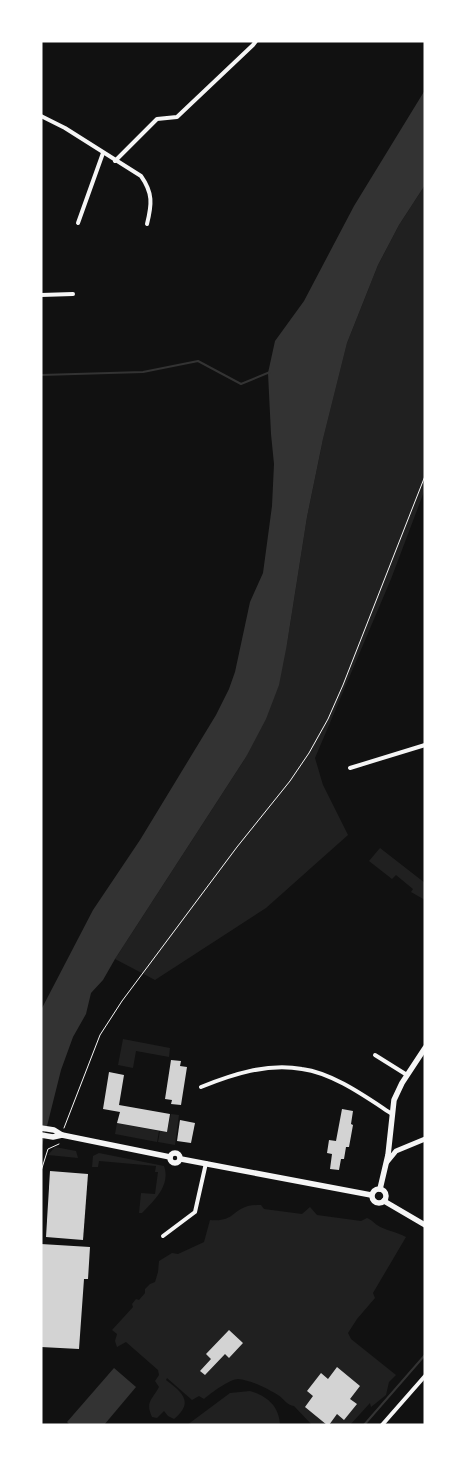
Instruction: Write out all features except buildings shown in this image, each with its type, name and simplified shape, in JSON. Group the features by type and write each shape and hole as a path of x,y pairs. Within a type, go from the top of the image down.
{"main road":[{"path":"380,1189 387,1163 392,1114 397,1090 425,1048"},
{"path":"41,1128 54,1130 62,1136"},
{"path":"41,1135 62,1136 170,1157 174,1163 179,1162 181,1159 206,1163 371,1195"},
{"path":"380,1189 386,1194 384,1201 376,1203 372,1200 371,1195 374,1190 380,1189"},
{"path":"384,1201 425,1225"}],"street":[{"path":"115,160 157,120 177,117 256,41"},
{"path":"41,116 65,128 141,176 148,187 150,205 147,224"},
{"path":"78,223 103,153"},
{"path":"41,296 73,294"},
{"path":"350,768 425,745"},
{"path":"375,1055 407,1075"},
{"path":"201,1087 229,1076 256,1070 283,1067 304,1069 340,1082 392,1114"},
{"path":"387,1163 396,1151 425,1139"},
{"path":"163,1236 195,1212 206,1163"},
{"path":"382,1425 425,1376"}],"path":[{"path":"64,1128 100,1034 122,1001 310,753 343,685 425,476"},
{"path":"41,1171 48,1149 59,1144"}],"shaded area":[{"path":"425,90 425,185 399,225 378,265 347,343 323,439 307,517 279,685 266,719 246,757 103,980 91,993 86,1014 73,1037 61,1070 41,1150 41,1010 93,910 140,840 216,715 235,672 250,602 263,573 272,506 274,464 268,373 275,341 304,301 354,206"},
{"path":"425,185 425,489 391,579 315,758 323,785 348,835 266,908 155,980 115,959 246,757 287,644 307,517 323,439 347,343 378,265 399,225"},
{"path":"380,848 425,883 425,900 411,892 413,889 396,875 392,879 369,861"},
{"path":"123,1039 170,1048 169,1057 136,1051 133,1068 118,1065"},
{"path":"171,1114 179,1115 175,1145 158,1142 160,1131 167,1132"},
{"path":"117,1123 159,1131 157,1142 115,1134"},
{"path":"55,1147 76,1151 78,1158 48,1155"},
{"path":"99,1153 164,1166 166,1173 163,1186 156,1198 142,1213 139,1213 141,1193 155,1194 158,1172 155,1172 156,1166 99,1161 98,1167 92,1167 93,1156"},
{"path":"261,1205 264,1209 302,1214 310,1207 317,1215 361,1221 367,1218 380,1227 406,1237 373,1293 375,1298 348,1333 351,1339 396,1375 389,1382 386,1395 371,1407 370,1403 350,1425 312,1425 294,1406 278,1395 248,1381 238,1379 230,1381 204,1399 199,1396 192,1400 167,1378 166,1380 184,1398 184,1408 174,1419 164,1411 157,1418 152,1417 149,1404 159,1387 155,1381 159,1375 158,1370 126,1342 117,1347 115,1341 117,1334 112,1330 133,1307 132,1304 136,1299 139,1300 145,1293 145,1289 155,1282 159,1261 172,1253 178,1254 204,1242 210,1220 228,1218 242,1208"},
{"path":"114,1368 136,1387 104,1425 70,1425 67,1422"},
{"path":"250,1391 267,1399 275,1407 280,1425 187,1425 230,1393"}],"waterway":[{"path":"41,375 143,372 198,361 241,384 270,372"},
{"path":"364,1425 425,1355"}]}
